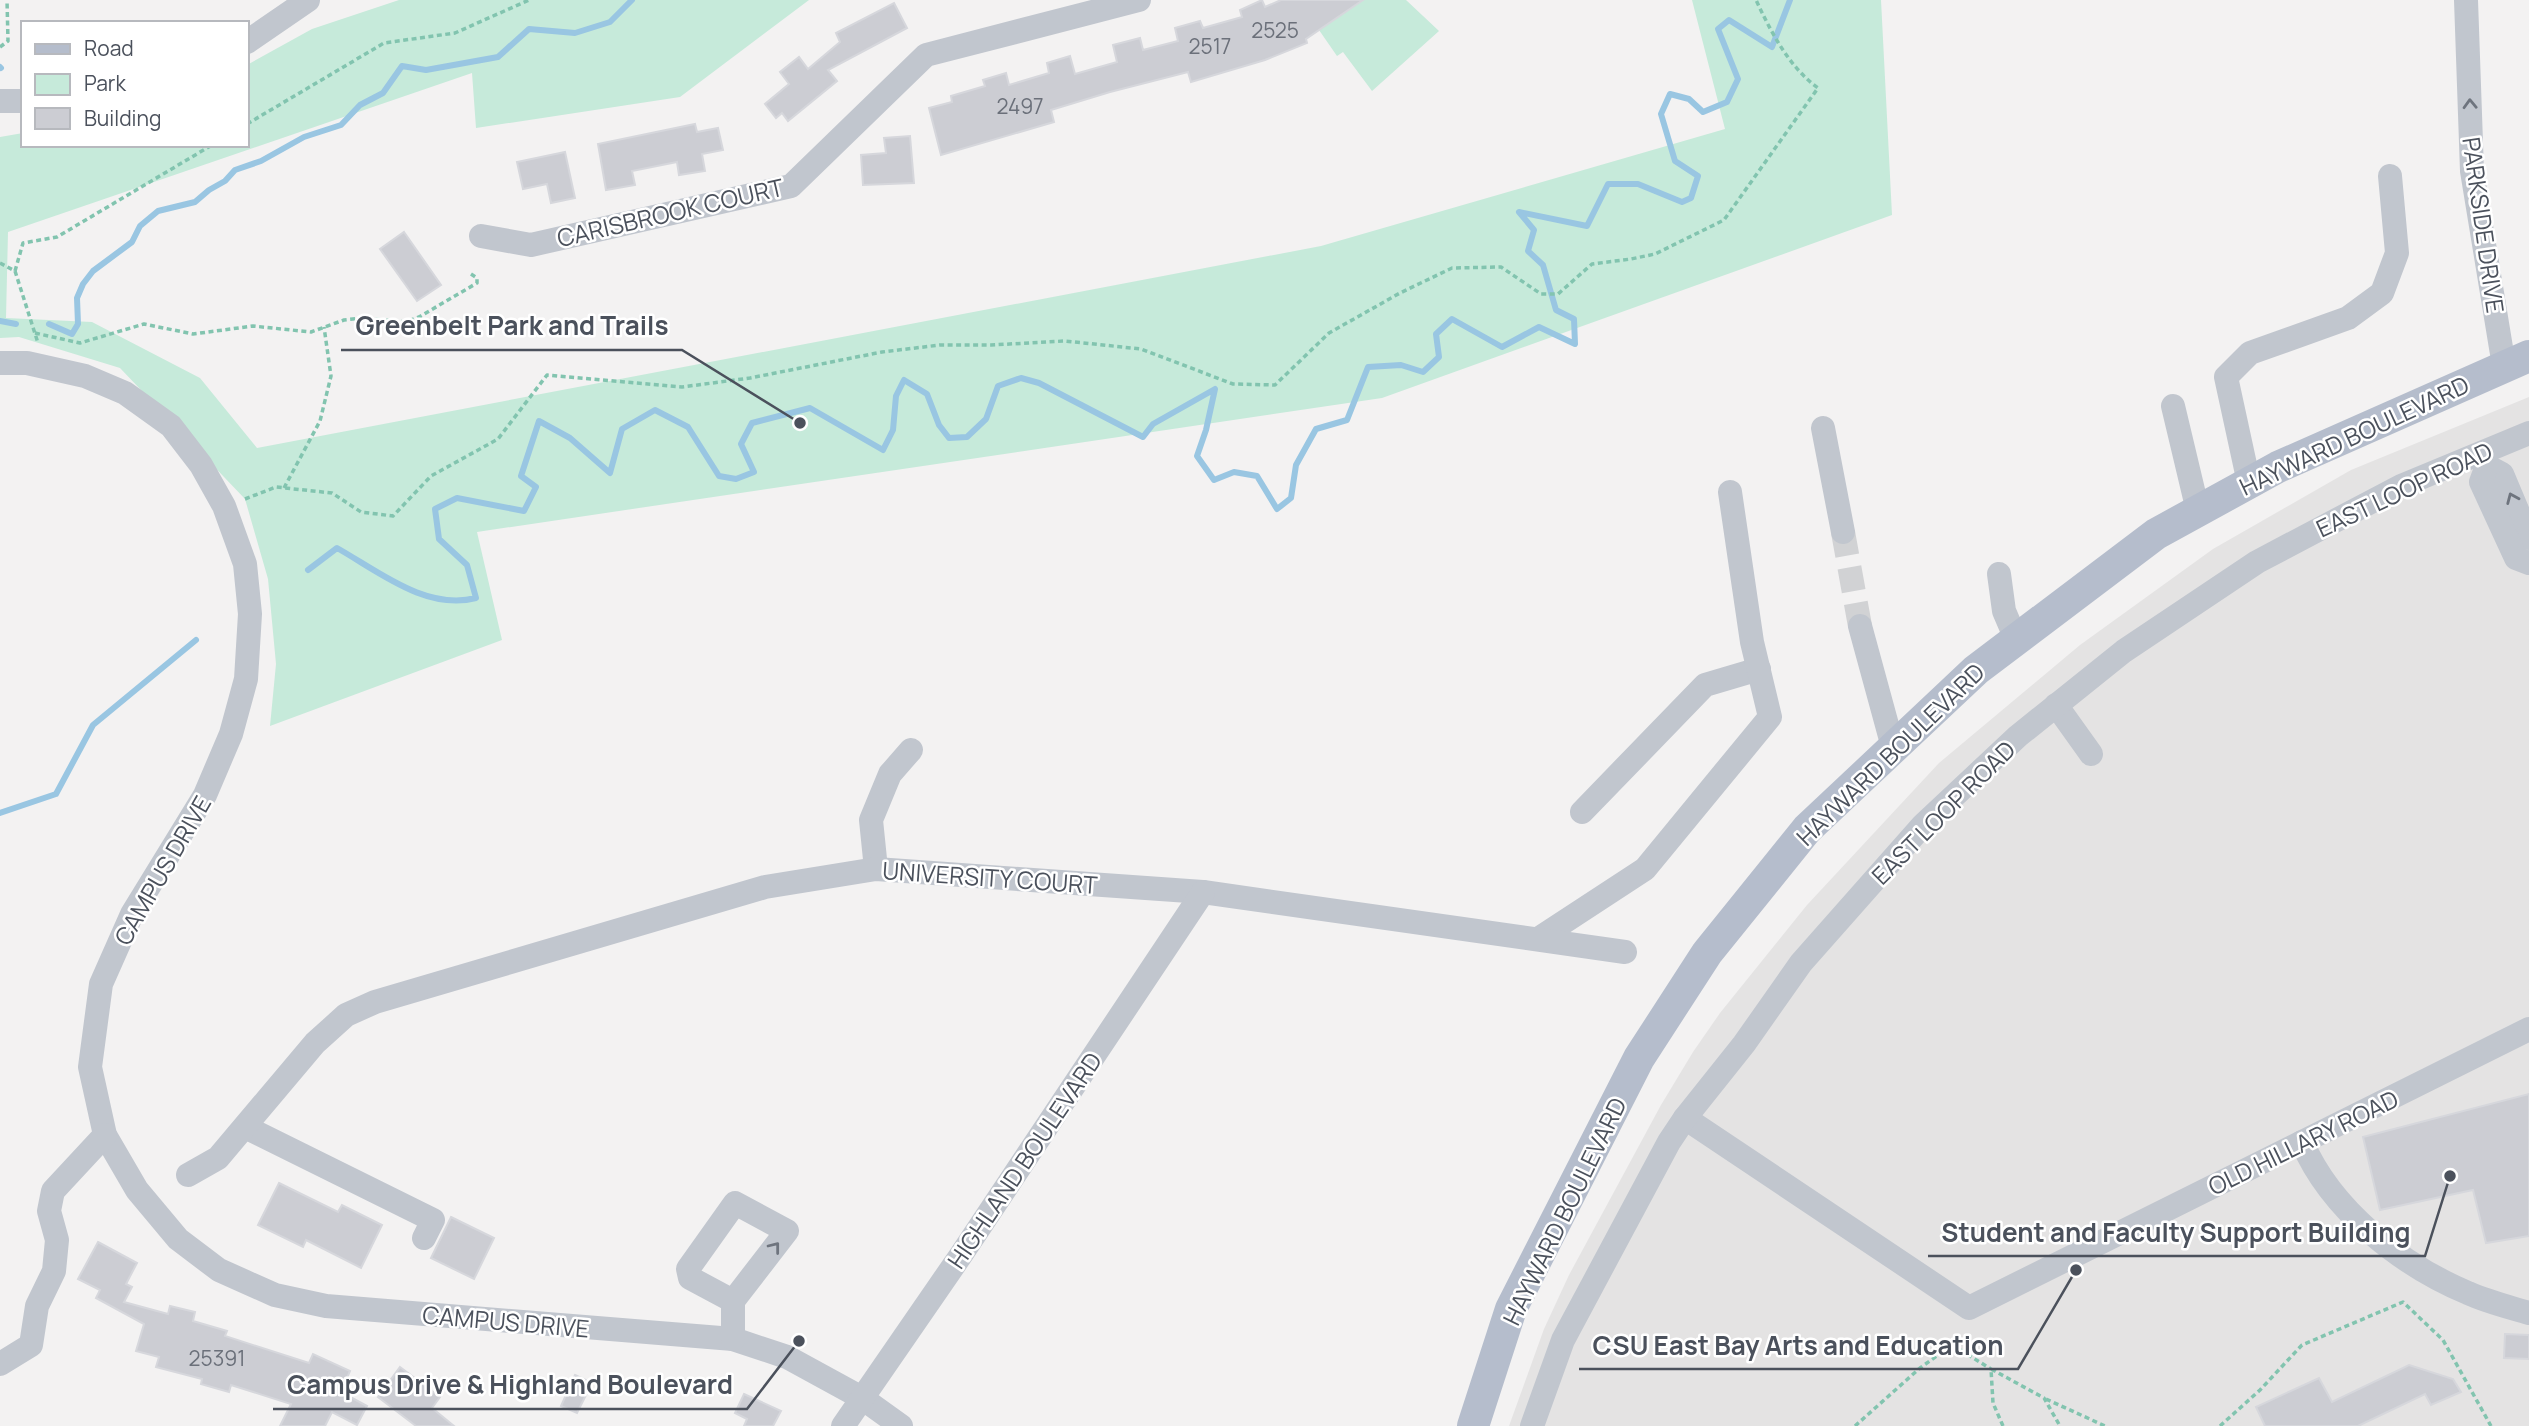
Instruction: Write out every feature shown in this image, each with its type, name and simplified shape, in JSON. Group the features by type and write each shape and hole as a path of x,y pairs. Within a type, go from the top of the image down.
{"main road":[{"name":"HAYWARD BOULEVARD","path":"1473,1426 1511,1309 1639,1058 1707,953 1807,829 1976,670 2156,534 2278,467 2516,361"}],"street":[{"path":"248,41 308,0"},
{"name":"CARISBROOK COURT","path":"481,236 531,245 791,186 926,55 1139,0"},
{"name":"PARKSIDE DRIVE","path":"2466,0 2472,171 2516,361"},
{"path":"0,102 21,101"},
{"path":"2249,483 2226,377 2250,353 2348,318 2382,293 2397,253 2390,176"},
{"name":"CAMPUS DRIVE","path":"0,363 27,363 85,376 125,393 171,426 201,465 224,506 245,564 250,614 246,679 232,734 205,795 132,914 101,984 90,1067 105,1135 137,1190 177,1239 219,1270 275,1295 326,1306 733,1339 787,1357 862,1398 901,1426"},
{"path":"2173,406 2198,511"},
{"path":"1823,428 1843,532"},
{"name":"EAST LOOP ROAD","path":"1532,1426 1563,1340 1669,1142 1744,1044 1801,963 1923,825 2018,736 2124,651 2257,562 2401,486 2483,459 2529,433"},
{"path":"2483,459 2502,474 2529,538"},
{"path":"2483,459 2481,482 2516,558 2529,563"},
{"path":"1538,939 1645,869 1770,717 1752,642 1730,492"},
{"path":"1999,574 2004,611 2016,639"},
{"path":"1860,626 1893,747"},
{"path":"1583,812 1705,685 1759,669"},
{"path":"2056,705 2091,754"},
{"path":"876,869 872,820 890,774 911,750"},
{"name":"UNIVERSITY COURT","path":"188,1175 218,1158 315,1043 346,1015 376,1002 765,887 876,869 1203,892 1625,953"},
{"name":"HIGHLAND BOULEVARD","path":"843,1426 967,1247 1203,892"},
{"name":"OLD HILLARY ROAD","path":"1685,1118 1969,1308 2529,1029"},
{"path":"245,1127 433,1220 424,1238"},
{"path":"0,1364 31,1345 37,1306 54,1271 57,1240 49,1211 54,1191 105,1135"},
{"path":"2302,1142 2322,1179 2356,1219 2387,1245 2430,1273 2468,1293 2529,1313"},
{"path":"733,1301 733,1339"}],"path":[{"path":"0,47 8,41 7,0"},
{"path":"248,123 384,43 455,33 529,0"},
{"path":"224,506 276,487 332,493 361,512 393,516 431,476 498,439 547,376 682,387 750,378 917,347 1065,341 1141,349 1233,384 1275,385 1329,333 1451,268 1501,267 1541,294 1558,294 1592,264 1631,260 1655,254 1724,220 1818,88 1806,79 1773,35 1756,0"},
{"path":"45,367 15,271 23,243 57,237 209,147"},
{"path":"0,263 15,271"},
{"path":"34,333 80,343 144,324 193,334 253,326 311,332 344,320 363,318 405,322 419,317 477,283 477,278 471,274"},
{"path":"284,488 320,422 331,376 324,327"},
{"path":"2220,1426 2260,1390 2302,1345 2403,1302 2443,1340 2491,1426"},
{"path":"1855,1426 1920,1368 1952,1345 2044,1398 2105,1426"},
{"path":"1991,1369 1993,1403 2003,1426"},
{"path":"2044,1398 2060,1426"}],"shaded area":[{"path":"2529,397 2529,1426 1509,1426 1544,1329 1569,1275 1661,1105 1693,1052 1720,1013 1807,905 1939,763 2080,645 2213,549 2351,470"}],"green space":[{"path":"399,0 809,0 680,97 476,128 472,73 8,232 6,318 92,322 200,378 257,448 1321,246 1725,129 1692,0 1881,0 1892,215 1382,398 477,532 502,640 270,726 276,664 268,579 245,499 120,368 19,337 0,338 0,137 21,133 21,147 248,147 248,64 312,29"},
{"path":"1364,0 1406,0 1439,31 1372,91 1343,52 1337,56 1319,30"}],"building":[{"path":"1262,0 1265,7 1281,0 1363,0 1306,39 1307,43 1265,60 1191,82 1188,72 1110,92 1051,110 1054,122 941,155 929,108 952,102 951,96 985,86 983,80 1006,73 1009,85 1049,73 1047,63 1070,56 1075,74 1117,62 1113,45 1140,38 1143,50 1178,41 1175,28 1200,21 1203,28 1242,17 1240,10"},
{"path":"894,3 907,28 828,70 837,81 788,121 782,113 776,118 765,104 789,84 780,72 799,57 808,69 840,42 836,33"},
{"path":"695,124 697,132 718,128 723,150 702,154 705,171 679,175 677,162 632,171 635,185 606,190 598,144"},
{"path":"910,136 914,183 863,185 861,155 886,153 884,138"},
{"path":"565,152 575,198 551,203 547,184 523,189 517,162"},
{"path":"404,232 441,285 417,301 380,249"},
{"path":"2529,1094 2529,1236 2486,1243 2473,1190 2380,1210 2363,1137"},
{"path":"279,1183 338,1212 342,1205 382,1225 361,1268 306,1240 303,1247 258,1225"},
{"path":"451,1217 494,1238 474,1279 431,1258"},
{"path":"98,1242 137,1263 126,1284 132,1287 124,1302 168,1314 170,1306 195,1312 193,1321 227,1331 225,1336 309,1363 313,1354 350,1371 341,1392 367,1406 357,1425 332,1412 325,1426 280,1426 291,1404 231,1385 229,1392 201,1384 202,1379 156,1367 159,1357 136,1351 144,1324 96,1298 100,1290 78,1279"},
{"path":"2505,1334 2529,1335 2529,1359 2504,1358"},
{"path":"2409,1365 2453,1379 2461,1392 2431,1405 2425,1394 2358,1426 2265,1426 2256,1407 2319,1378 2332,1402"},
{"path":"400,1367 440,1397 432,1408 454,1426 416,1426 378,1397"},
{"path":"575,1375 592,1383 577,1413 561,1406"},
{"path":"744,1394 781,1411 773,1426 744,1426 747,1419 735,1413"}],"waterway":[{"path":"49,324 72,334 78,324 77,298 83,284 93,271 132,242 140,226 158,211 195,202 225,181 235,170 261,161 304,137 341,125 360,105 383,93 402,66 426,70 498,57 529,29 575,33 610,22 632,0"},
{"path":"308,570 337,548 421,594 457,601 476,598 467,565 439,539 435,509 457,498 524,511 536,487 521,476 539,421 570,438 610,473 622,429 655,410 688,427 719,476 736,479 754,472 741,444 752,423 810,408 883,450 893,430 896,396 904,380 927,394 939,425 949,438 967,437 986,419 998,386 1021,378 1039,383 1143,437 1153,424 1215,389 1197,456 1214,480 1234,472 1257,476 1277,509 1291,498 1296,465 1316,429 1347,420 1368,367 1401,365 1423,372 1439,357 1436,334 1452,319 1502,347 1539,327 1575,344 1574,319 1556,310 1543,265 1528,251 1534,230 1519,212 1587,226 1608,184 1638,184 1682,202 1691,198 1698,176 1675,161 1661,114 1670,94 1689,99 1703,112 1727,102 1738,79 1718,29 1729,20 1772,47 1790,0"},
{"path":"0,321 16,324"},
{"path":"0,813 56,794 93,725 196,640"}],"tunnel":[{"path":"1843,532 1860,626"}],"place":[{"name":"Greenbelt Park and Trails","path":"800,423"},
{"name":"Student and Faculty Support Building","path":"2450,1176"},
{"name":"CSU East Bay Arts and Education","path":"2076,1270"},
{"name":"Campus Drive & Highland Boulevard","path":"799,1341"}]}
